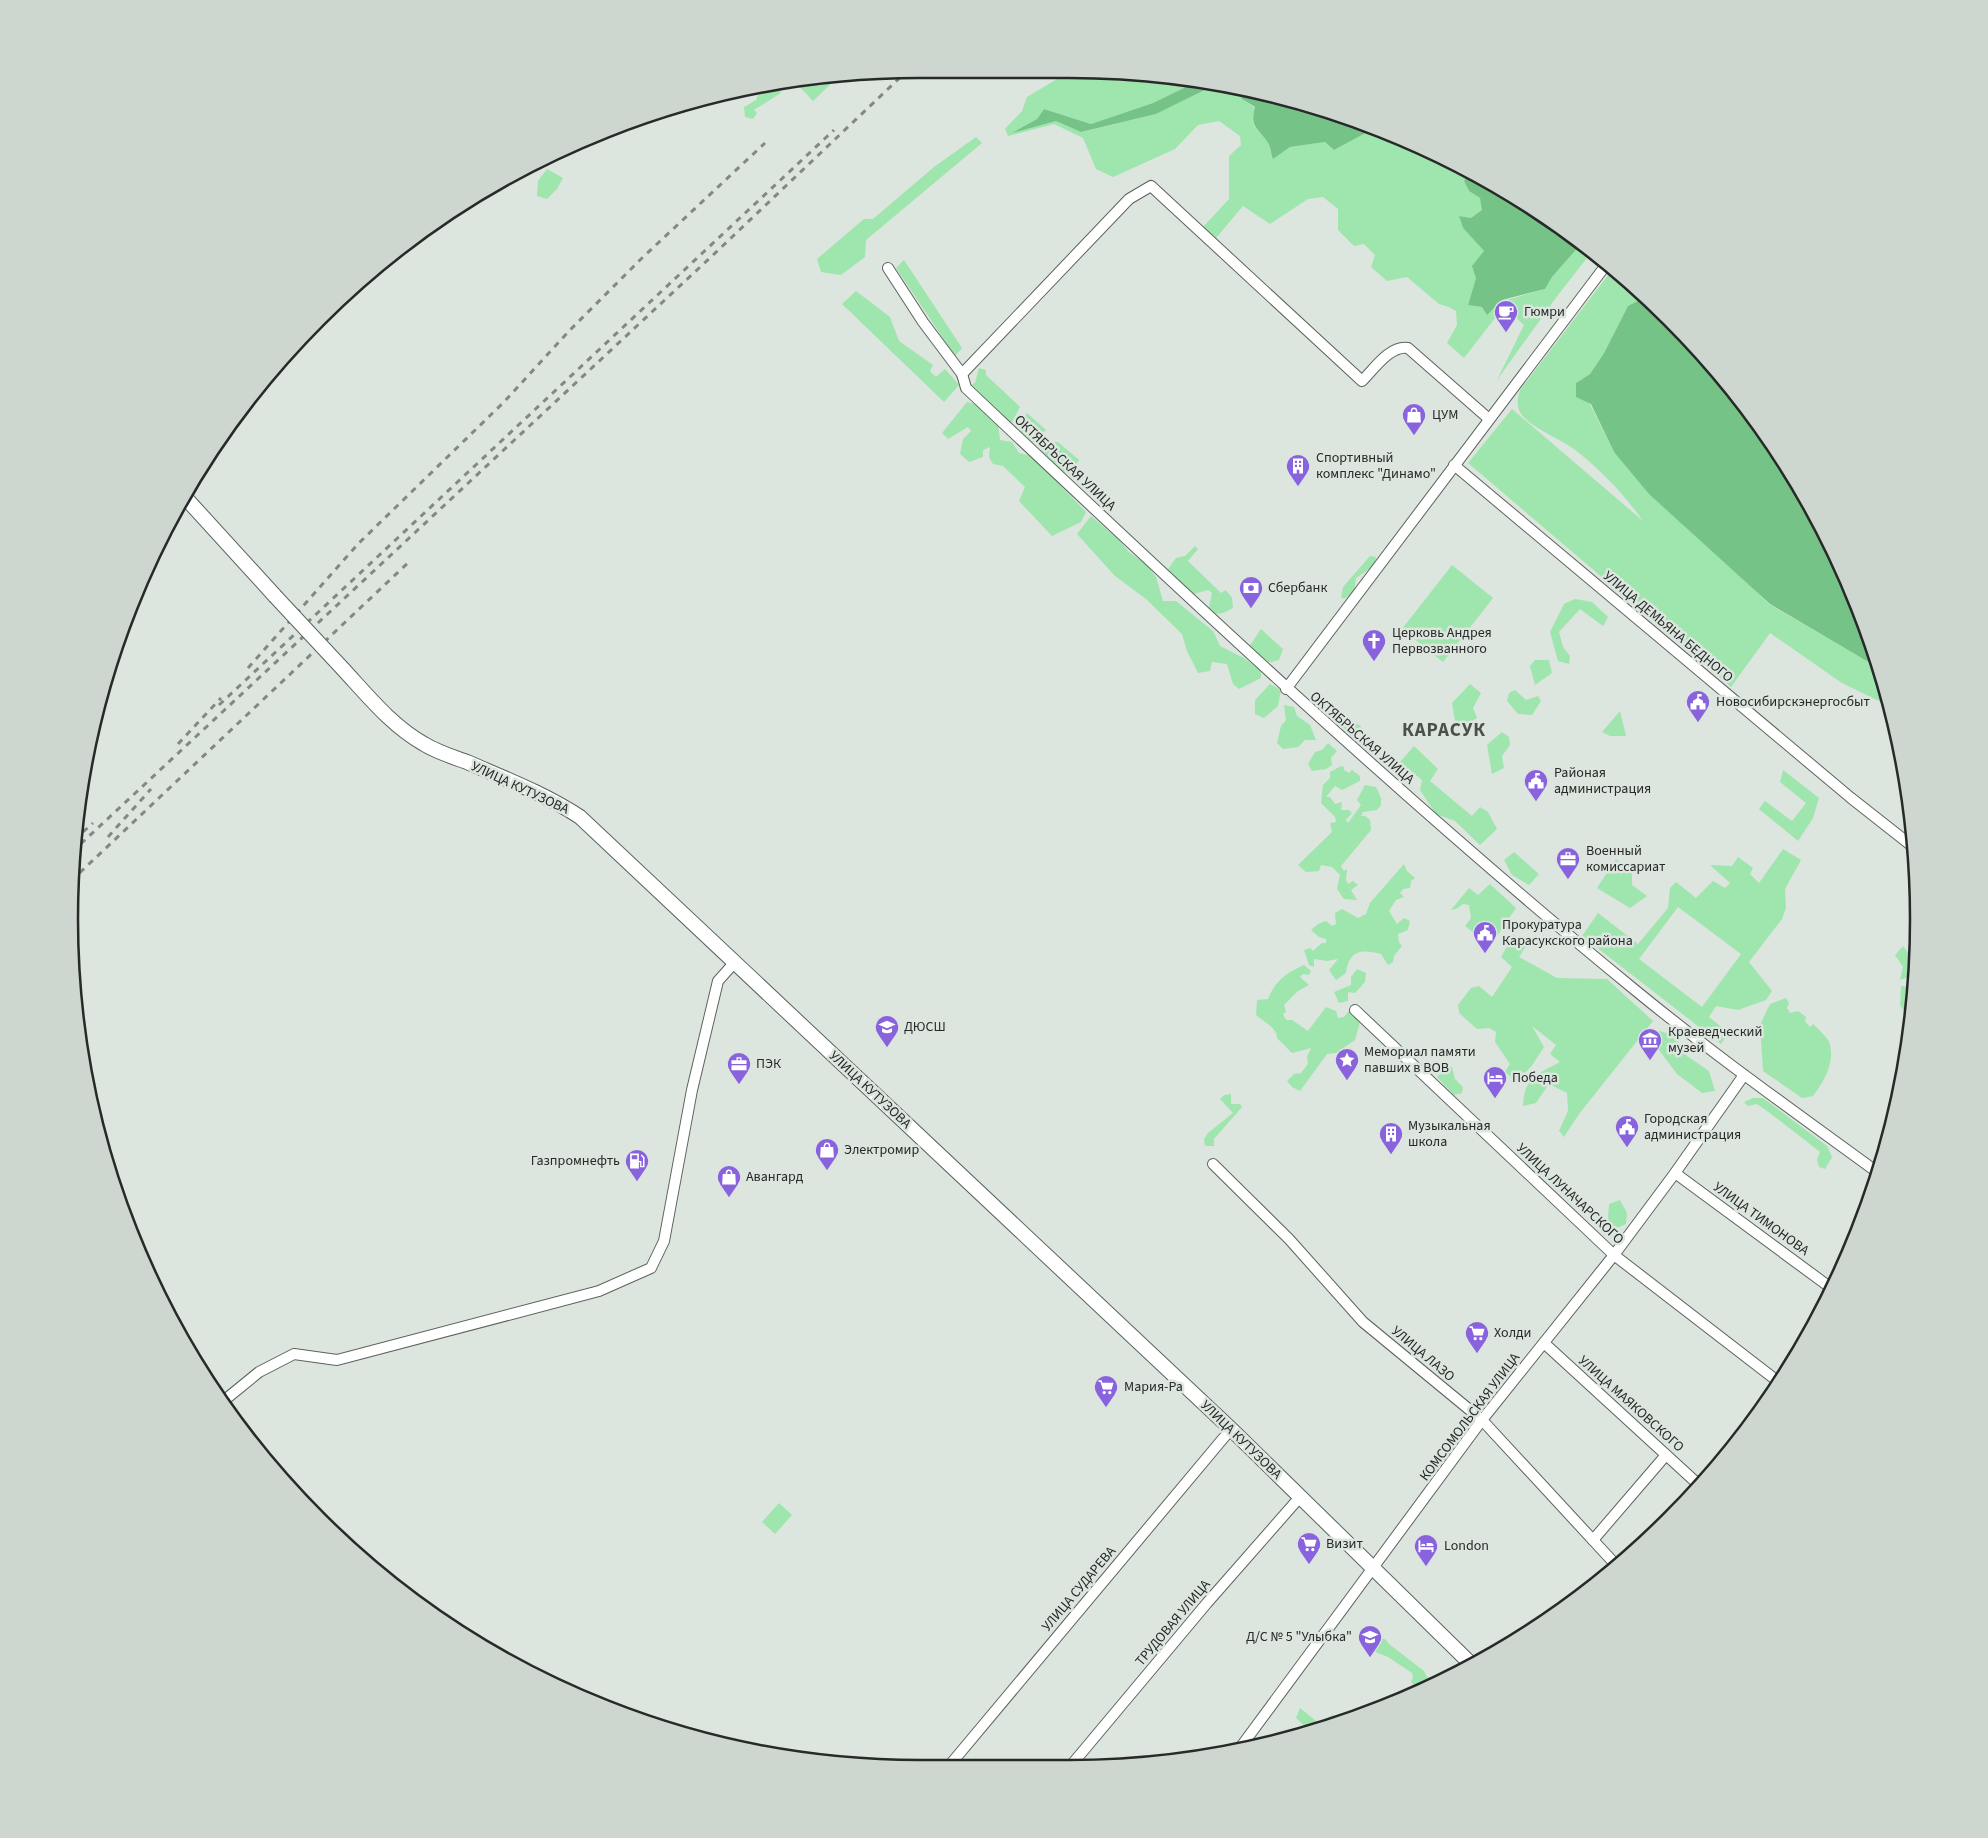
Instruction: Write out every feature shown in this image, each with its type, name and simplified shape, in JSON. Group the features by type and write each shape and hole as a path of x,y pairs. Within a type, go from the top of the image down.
{"main road":[{"name":"УЛИЦА КУТУЗОВА","path":"188,501 343,669 407,733 426,745 559,803 580,817 1230,1429 1466,1661"}],"street":[{"path":"962,374 1129,199 1151,186 1362,381 1393,350 1402,347 1408,348 1489,419"},
{"name":"ОКТЯБРЬСКАЯ УЛИЦА","path":"888,268 923,322 962,374 966,388 1286,688 1534,907 1744,1075 1872,1169"},
{"path":"1286,688 1603,269"},
{"name":"УЛИЦА ДЕМЬЯНА БЕДНОГО","path":"1454,465 1907,842"},
{"path":"227,1398 259,1372 294,1354 337,1360 600,1291 651,1268 664,1241 690,1100 718,980 735,962"},
{"name":"УЛИЦА ЛУНАЧАРСКОГО","path":"1354,1010 1614,1254 1774,1379"},
{"name":"КОМСОМОЛЬСКАЯ УЛИЦА","path":"1245,1741 1482,1420 1614,1254 1675,1173 1744,1075"},
{"name":"УЛИЦА ЛАЗО","path":"1213,1164 1289,1239 1363,1322 1482,1420 1613,1561"},
{"name":"УЛИЦА ТИМОНОВА","path":"1675,1173 1827,1285"},
{"name":"УЛИЦА МАЯКОВСКОГО","path":"1544,1343 1695,1481"},
{"name":"УЛИЦА СУДАРЕВА","path":"954,1760 1230,1429"},
{"path":"1593,1540 1666,1455"},
{"name":"ТРУДОВАЯ УЛИЦА","path":"1076,1760 1300,1497"}],"shaded area":[{"path":"1059,78 1124,79 1187,86 1153,103 1091,124 1044,109 1037,119 1015,132 1056,121 1082,132 1156,114 1206,89 1240,96 1255,108 1253,115 1254,124 1269,145 1273,159 1290,147 1325,142 1334,150 1366,133 1441,164 1466,177 1464,181 1469,191 1480,198 1483,210 1471,218 1459,216 1463,228 1484,251 1468,305 1482,307 1545,289 1552,277 1577,248 1588,257 1497,380 1524,325 1506,309 1502,309 1464,358 1447,343 1457,325 1456,311 1439,304 1407,277 1387,281 1371,267 1375,255 1364,244 1354,246 1338,230 1338,209 1323,197 1308,199 1270,224 1243,206 1216,238 1203,227 1229,199 1229,156 1241,145 1240,136 1219,121 1198,125 1175,149 1113,177 1096,169 1083,138 1054,124 1008,136 1005,129 1022,111 1027,97"},
{"path":"832,82 813,101 799,87"},
{"path":"1187,86 1206,89 1156,114 1081,132 1056,121 1012,133 1037,119 1044,109 1091,124 1153,103"},
{"path":"780,90 781,93 754,110 757,113 753,119 745,117 744,107 756,100 758,95"},
{"path":"1240,96 1287,106 1366,133 1334,150 1325,142 1290,147 1273,159 1269,145 1254,124 1253,114 1255,107 1242,99"},
{"path":"976,137 982,143 866,240 865,257 841,275 821,272 817,259 864,219 873,219 934,167"},
{"path":"547,169 563,178 557,189 547,199 537,196 538,181"},
{"path":"1466,177 1490,190 1537,219 1577,248 1552,277 1545,289 1502,300 1487,315 1482,307 1468,305 1476,278 1472,266 1484,251 1463,228 1459,216 1471,218 1482,210 1480,198 1469,191 1464,181"},
{"path":"904,260 962,348 955,356 896,268"},
{"path":"1609,274 1624,286 1639,300 1628,306 1604,353 1590,374 1576,383 1590,404 1614,452 1769,604 1870,662 1882,703 1842,683 1770,633 1731,687 1468,463 1512,409 1643,521 1620,492 1593,465 1574,449 1524,417 1518,406 1520,390"},
{"path":"856,291 890,317 899,341 933,365 930,371 936,377 945,369 959,385 944,402 842,304"},
{"path":"1639,300 1664,324 1702,364 1769,451 1798,498 1824,547 1846,597 1870,662 1770,604 1649,494 1614,452 1591,404 1576,397 1576,383 1590,374 1604,353 1628,306"},
{"path":"979,368 986,370 986,375 1020,407 1010,426 968,386 975,383"},
{"path":"967,402 984,406 998,423 1000,440 1012,442 1019,453 1032,456 1086,512 1081,522 1052,536 1019,501 1025,487 1003,466 993,464 989,457 990,447 983,450 983,457 969,462 960,454 963,439 971,431 968,427 948,439 942,433"},
{"path":"1027,413 1046,430 1030,446 1017,436"},
{"path":"1058,442 1079,460 1073,469 1061,475 1040,452 1047,443"},
{"path":"1091,516 1118,539 1129,552 1146,564 1156,577 1163,601 1176,601 1213,631 1220,646 1244,658 1261,671 1261,678 1239,689 1233,684 1227,664 1212,662 1210,671 1198,673 1187,651 1182,634 1146,599 1115,576 1077,534"},
{"path":"1195,546 1198,549 1188,561 1221,593 1226,590 1232,598 1233,608 1223,613 1210,615 1199,606 1209,607 1212,593 1208,590 1194,594 1166,572 1176,558 1185,556"},
{"path":"1370,556 1376,557 1375,565 1356,578 1354,592 1344,599 1341,597 1343,587"},
{"path":"1452,565 1493,598 1443,662 1402,629"},
{"path":"1575,599 1592,602 1608,617 1603,626 1580,609 1559,632 1563,647 1570,656 1569,664 1558,661 1550,632 1564,604"},
{"path":"1261,629 1283,649 1279,660 1263,664 1249,647"},
{"path":"1535,660 1549,660 1552,673 1535,685 1530,666"},
{"path":"1270,684 1281,690 1278,706 1264,718 1255,714 1255,700"},
{"path":"1470,684 1481,693 1473,708 1477,718 1465,726 1455,721 1452,703"},
{"path":"1515,690 1526,700 1538,696 1541,701 1532,715 1518,714 1507,701 1509,693"},
{"path":"1284,705 1294,707 1297,716 1310,725 1316,740 1305,740 1298,747 1283,749 1277,743 1281,726 1286,720"},
{"path":"1340,709 1350,720 1361,726 1360,734 1343,728 1335,719"},
{"path":"1620,711 1626,736 1610,736 1602,732"},
{"path":"1502,732 1509,737 1510,745 1502,756 1504,768 1492,774 1487,745"},
{"path":"1328,743 1337,751 1331,758 1332,765 1326,769 1312,771 1308,764 1315,752 1322,750"},
{"path":"1414,746 1438,769 1430,781 1472,816 1480,807 1488,812 1497,829 1480,845 1455,821 1436,814 1420,790 1422,780 1400,762"},
{"path":"1341,766 1349,773 1352,770 1360,776 1360,781 1342,790 1335,786 1326,797 1330,797 1335,804 1342,802 1341,810 1349,810 1352,813 1346,820 1348,823 1361,805 1357,800 1365,785 1376,787 1381,798 1381,805 1377,810 1363,812 1361,816 1365,816 1370,820 1371,830 1341,866 1344,871 1347,869 1346,880 1348,884 1353,881 1358,885 1351,890 1357,900 1344,899 1337,889 1340,875 1332,867 1321,865 1319,871 1306,872 1298,865 1332,832 1330,823 1336,822 1335,817 1321,803 1323,785 1330,778 1330,772"},
{"path":"1783,770 1819,798 1813,818 1798,841 1759,809 1765,801 1792,821 1806,803 1780,782"},
{"path":"1783,849 1801,860 1785,889 1786,908 1782,919 1749,962 1772,991 1766,1000 1738,1010 1716,1006 1709,1017 1729,1033 1721,1044 1582,936 1598,913 1638,944 1668,908 1670,888 1676,882 1696,898 1713,881 1725,888 1730,883 1710,865 1732,866 1738,857 1753,868 1750,874 1759,883","holes":["1678,907 1741,954 1702,1007 1639,959"]},
{"path":"1514,852 1539,874 1529,885 1512,875 1504,860"},
{"path":"1616,859 1632,873 1632,885 1647,896 1630,908 1597,888"},
{"path":"1404,864 1407,871 1415,878 1411,881 1410,888 1403,889 1400,893 1404,897 1396,900 1389,911 1397,924 1404,918 1410,921 1408,930 1398,934 1399,942 1402,946 1394,956 1393,962 1388,965 1381,954 1358,953 1350,960 1346,973 1336,980 1329,970 1338,959 1327,961 1314,959 1314,967 1309,965 1304,950 1310,948 1313,951 1322,943 1326,943 1326,939 1319,937 1311,930 1318,924 1326,921 1332,926 1336,924 1335,913 1342,909 1358,918 1366,914 1370,903"},
{"path":"1490,884 1516,908 1497,936 1487,943 1465,926 1471,918 1469,905 1463,904 1451,910 1469,888 1478,895"},
{"path":"1514,934 1526,946 1519,957 1557,978 1607,979 1653,1021 1579,1114 1564,1137 1559,1131 1568,1111 1567,1093 1549,1084 1536,1103 1523,1106 1526,1089 1533,1078 1560,1062 1550,1054 1556,1045 1532,1026 1544,1047 1531,1067 1516,1081 1505,1072 1510,1064 1495,1042 1496,1032 1489,1028 1477,1029 1459,1013 1458,1005 1471,988 1479,986 1492,997 1512,967 1501,957"},
{"path":"1903,946 1909,954 1909,977 1900,980 1903,967 1895,955"},
{"path":"1304,965 1311,971 1309,975 1303,974 1300,977 1309,985 1298,991 1284,1005 1286,1012 1283,1014 1286,1020 1292,1020 1308,1031 1326,1007 1336,1011 1338,1018 1344,1017 1351,1008 1360,1022 1355,1040 1336,1053 1327,1054 1300,1091 1292,1087 1287,1081 1294,1074 1301,1073 1308,1064 1307,1057 1311,1048 1292,1053 1277,1038 1275,1031 1256,1015 1257,1000 1268,999 1274,987 1282,978"},
{"path":"1357,969 1366,973 1365,982 1355,993 1348,992 1348,1001 1339,1003 1334,992 1351,985 1351,977"},
{"path":"1901,986 1908,987 1905,1013 1900,1005"},
{"path":"1786,998 1789,1003 1787,1008 1790,1013 1798,1011 1806,1017 1805,1021 1810,1027 1813,1024 1824,1035 1831,1049 1828,1071 1813,1096 1802,1098 1763,1071 1760,1025 1770,1004"},
{"path":"1660,1031 1675,1036 1687,1056 1709,1071 1715,1091 1702,1093 1677,1074 1659,1050 1645,1043"},
{"path":"1447,1066 1452,1067 1455,1079 1463,1087 1462,1093 1454,1095 1437,1077"},
{"path":"1231,1094 1231,1104 1240,1104 1242,1107 1214,1139 1214,1146 1205,1146 1204,1139 1208,1133 1233,1113 1220,1099 1224,1095"},
{"path":"1753,1098 1763,1098 1827,1146 1832,1157 1825,1169 1819,1167 1817,1160 1820,1152 1757,1104 1748,1106 1744,1102"},
{"path":"1620,1200 1627,1213 1626,1224 1607,1232 1609,1204"},
{"path":"779,1503 792,1515 775,1534 762,1522"},
{"path":"1362,1628 1375,1629 1381,1632 1381,1638 1385,1639 1424,1671 1427,1677 1431,1678 1415,1686 1411,1682 1412,1673 1388,1657 1373,1651 1370,1644 1359,1633"},
{"path":"1300,1708 1318,1722 1305,1726 1296,1718"},
{"path":"1333,1715 1335,1717 1324,1721 1324,1719"}],"railway":[{"path":"81,843 712,256 899,78"},
{"path":"219,705 834,130"},
{"path":"248,668 359,543 504,402 569,331 641,259 765,143"},
{"path":"79,874 411,560"},
{"path":"178,744 221,698"},
{"path":"108,837 151,789"},
{"path":"82,832 93,823"}],"place":[{"name":"Гюмри","path":"1506,333"},
{"name":"ЦУМ","path":"1414,436"},
{"name":"Спортивный комплекс \"Динамо\"","path":"1298,487"},
{"name":"Сбербанк","path":"1251,609"},
{"name":"Церковь Андрея Первозванного","path":"1374,662"},
{"name":"Новосибирскэнергосбыт","path":"1698,723"},
{"name":"Районая администрация","path":"1536,802"},
{"name":"Военный комиссариат","path":"1568,880"},
{"name":"Прокуратура Карасукского района","path":"1485,954"},
{"name":"ДЮСШ","path":"887,1048"},
{"name":"Краеведческий музей","path":"1650,1061"},
{"name":"Мемориал памяти павших в ВОВ","path":"1347,1081"},
{"name":"ПЭК","path":"739,1085"},
{"name":"Победа","path":"1495,1099"},
{"name":"Городская администрация","path":"1627,1148"},
{"name":"Музыкальная школа","path":"1391,1155"},
{"name":"Электромир","path":"827,1171"},
{"name":"Газпромнефть","path":"637,1182"},
{"name":"Авангард","path":"729,1198"},
{"name":"Холди","path":"1477,1354"},
{"name":"Мария-Ра","path":"1106,1408"},
{"name":"Визит","path":"1309,1565"},
{"name":"London","path":"1426,1567"},
{"name":"Д/С № 5 \"Улыбка\"","path":"1370,1658"}],"district":[{"name":"КАРАСУК","path":"1444,730"}]}
